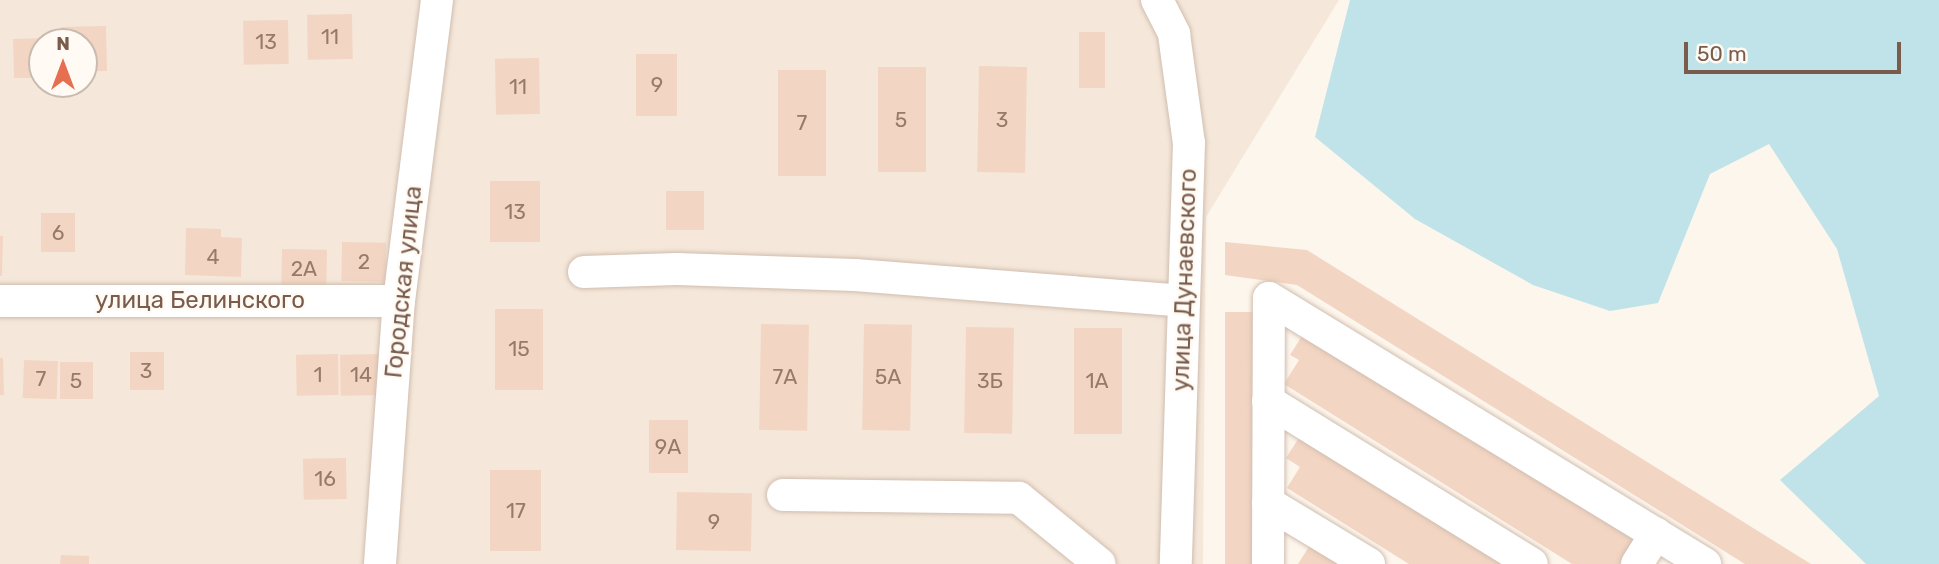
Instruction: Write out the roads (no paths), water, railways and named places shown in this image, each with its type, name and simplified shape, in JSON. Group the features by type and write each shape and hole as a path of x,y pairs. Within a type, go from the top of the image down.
{"street":[{"name":"Городская улица","path":"380,564 399,301 437,0"},
{"name":"улица Дунаевского","path":"1157,0 1174,34 1189,143 1176,564"},
{"path":"584,272 677,269 855,275 1184,301"},
{"path":"1268,564 1269,298 1706,564"},
{"name":"улица Белинского","path":"0,302 399,301"},
{"path":"1268,401 1532,564"},
{"path":"783,495 1019,498 1100,564"},
{"path":"1268,503 1369,564"},
{"path":"1637,564 1656,533"}],"water":[{"path":"1350,0 1939,0 1939,564 1866,564 1780,480 1879,396 1837,249 1769,144 1710,174 1658,303 1610,311 1533,285 1415,219 1315,137"}]}
